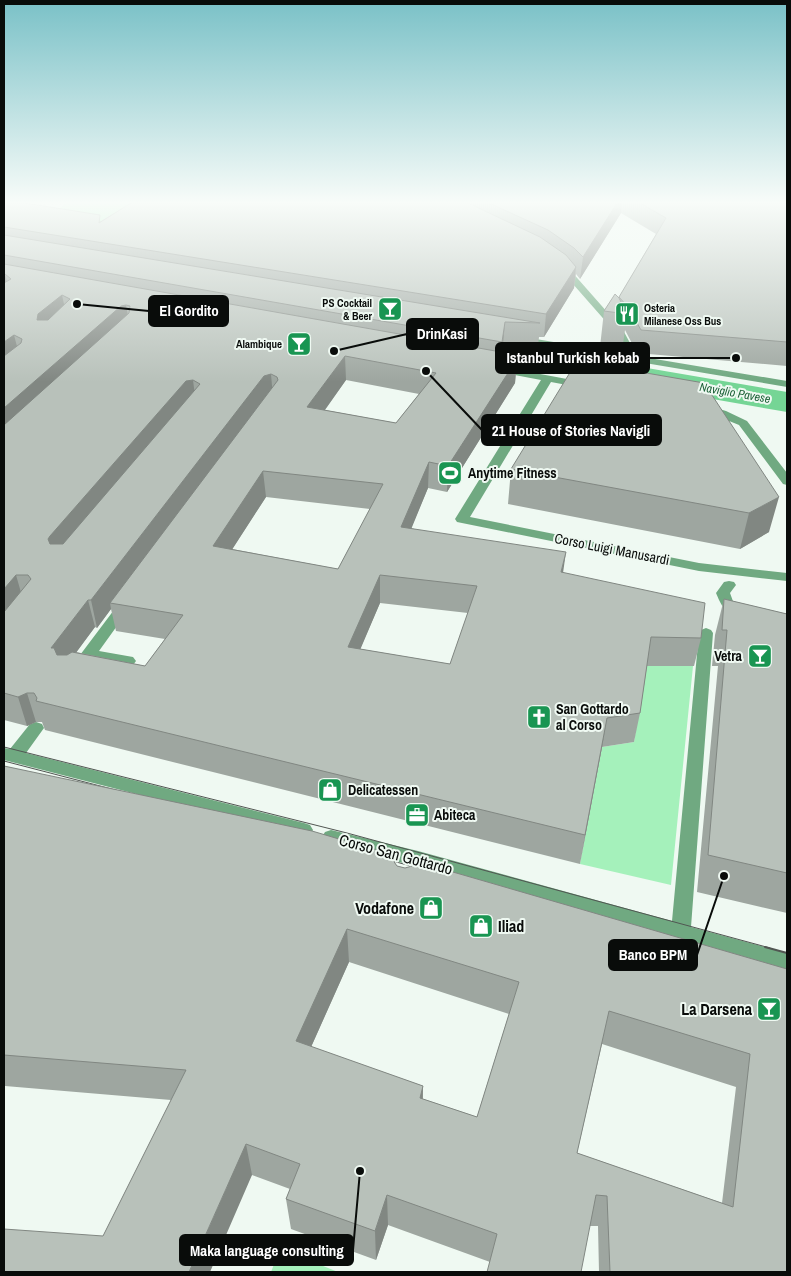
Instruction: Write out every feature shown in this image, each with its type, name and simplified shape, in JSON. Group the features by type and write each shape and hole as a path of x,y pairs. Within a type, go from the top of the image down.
{"street":[{"path":"555,264 568,274 620,332 633,359"},
{"path":"506,337 787,384"},
{"path":"483,366 597,388"},
{"name":"Corso Luigi Manusardi","path":"548,378 462,519 699,567 787,577"},
{"path":"695,406 722,413 743,423 787,481"},
{"path":"729,585 723,593 728,606 743,615 750,616"},
{"path":"71,678 135,591"},
{"path":"682,933 706,633"},
{"path":"90,654 128,661"},
{"path":"9,755 36,728"},
{"name":"Corso San Gottardo","path":"9,755 415,866 682,933 787,962"}],"shaded area":[{"path":"646,666 693,666 671,885 580,864 602,747 634,742"},
{"path":"281,1249 338,1272 271,1272"}],"water":[{"name":"Naviglio Pavese","path":"23,263 787,392 787,412 272,322"}],"building":[{"path":"47,263 172,263 540,323 505,322 502,342"},
{"path":"225,263 572,263 576,267 546,314"},
{"path":"639,263 787,263 787,342 641,330 628,307 619,297"},
{"path":"4,264 501,352 500,356 517,359 448,466 429,462 401,527 566,552 561,572 705,603 701,638 651,637 640,713 607,718 585,835 36,701 37,698 34,693 27,693 18,697 4,693 4,612 31,579 28,575 16,575 4,589 4,425 129,313 130,306 121,306 4,408 4,356 21,343 22,339 14,335 4,342 4,283 11,279 4,274","holes":["62,295 70,299 48,320 37,320 38,314","345,356 436,373 396,423 307,407","271,374 277,377 278,380 110,603 183,615 145,666 72,652 67,655 57,655 54,648 51,648 88,600 91,600 264,376","193,380 200,384 63,544 50,544 48,539 186,381","263,471 383,484 338,569 213,546","380,575 477,586 450,664 348,647"]},
{"path":"615,294 619,298 627,314 604,311"},
{"path":"577,361 704,383 779,497 749,513 511,469"},
{"path":"724,599 787,614 787,873 708,855 727,630 722,630"},
{"path":"4,766 312,831 393,855 392,859 397,866 405,868 412,866 415,861 787,969 787,1272 610,1272 607,1196 596,1195 581,1272 487,1272 497,1234 387,1195 375,1231 286,1199 300,1164 246,1144 189,1272 4,1272 4,1229 103,1236 186,1070 4,1055","holes":["347,929 519,982 477,1117 420,1098 423,1086 296,1041","609,1011 750,1054 733,1207 577,1153"]}],"tram line":[{"path":"4,747 347,833 770,948"},
{"path":"4,761 127,793"},
{"path":"382,858 425,870"},
{"path":"765,947 787,953"}],"place":[{"name":"El Gordito","path":"77,304"},
{"name":"PS Cocktail & Beer","path":"390,309"},
{"name":"Osteria Milanese Oss Bus","path":"627,314"},
{"name":"Alambique","path":"299,344"},
{"name":"DrinKasi","path":"334,351"},
{"name":"Istanbul Turkish kebab","path":"736,358"},
{"name":"21 House of Stories Navigli","path":"426,371"},
{"name":"Anytime Fitness","path":"450,473"},
{"name":"Vetra","path":"760,656"},
{"name":"San Gottardo al Corso","path":"539,717"},
{"name":"Delicatessen","path":"330,790"},
{"name":"Abiteca","path":"417,815"},
{"name":"Banco BPM","path":"724,876"},
{"name":"Vodafone","path":"431,908"},
{"name":"Iliad","path":"481,926"},
{"name":"La Darsena","path":"769,1009"},
{"name":"Maka language consulting","path":"360,1171"}]}
